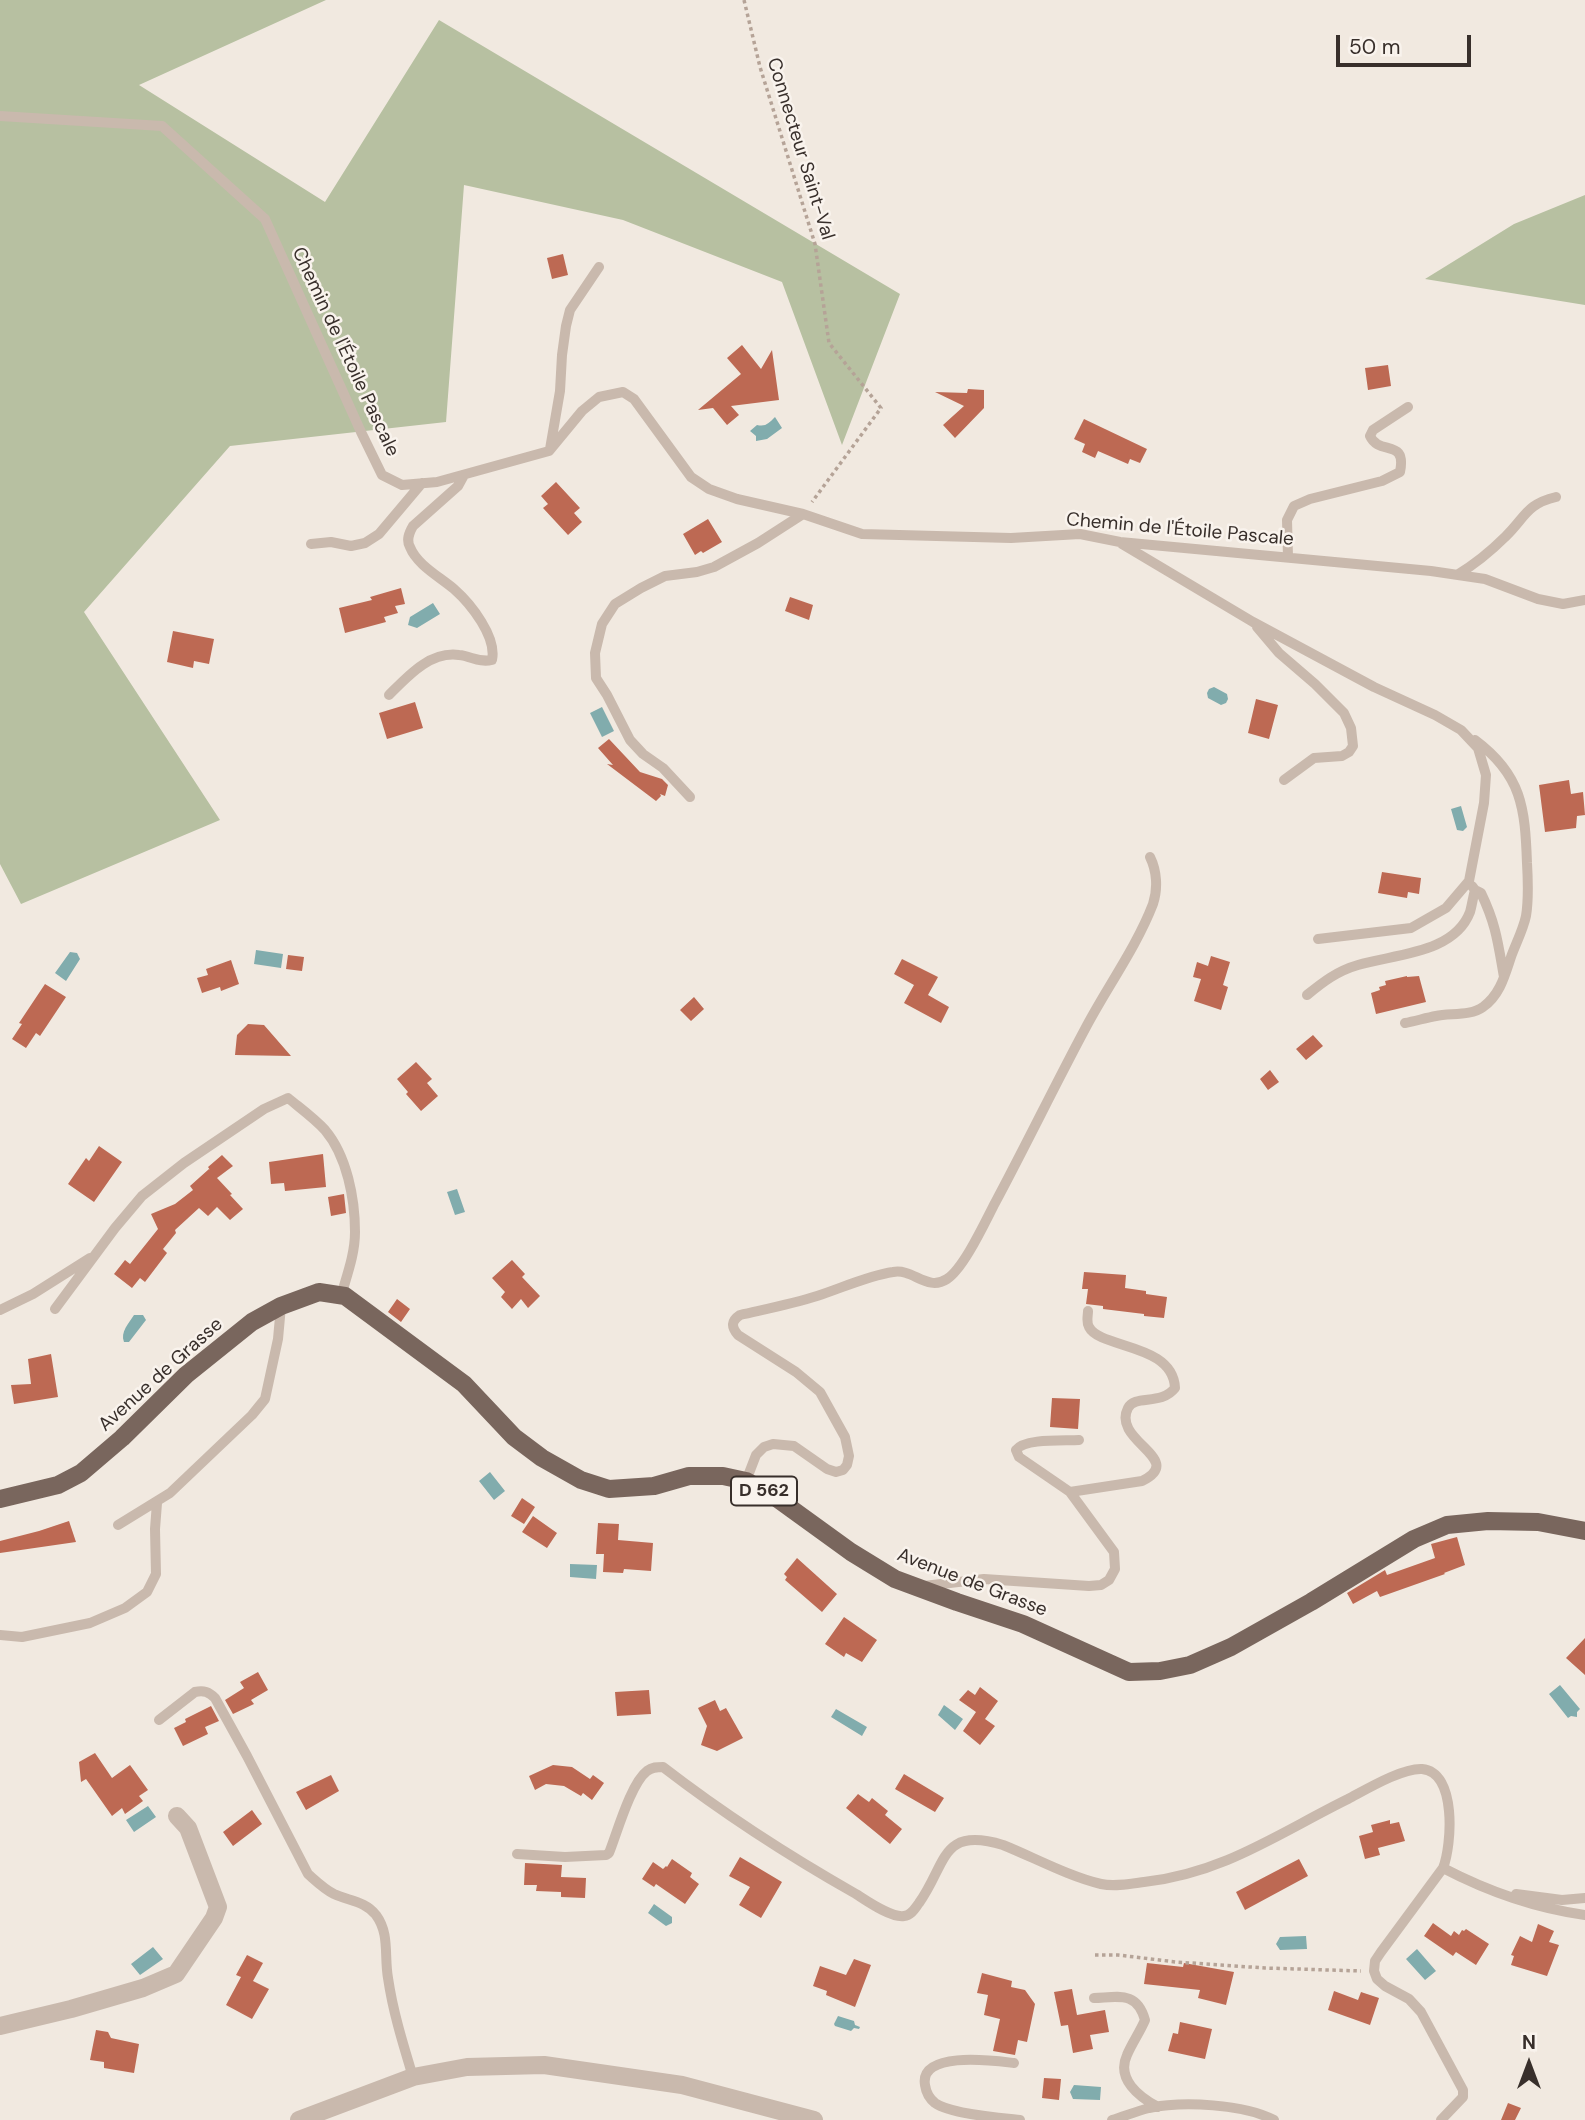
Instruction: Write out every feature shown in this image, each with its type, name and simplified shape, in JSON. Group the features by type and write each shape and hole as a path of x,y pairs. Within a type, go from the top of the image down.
{"main road":[{"name":"Avenue de Grasse","path":"0,1499 58,1485 81,1473 122,1438 186,1376 252,1322 281,1306 319,1292 341,1296 426,1355 464,1384 514,1437 542,1458 581,1480 609,1489 654,1486 690,1476 723,1476 746,1481 895,1579 1023,1624 1129,1672 1160,1671 1190,1665 1231,1647 1414,1539 1447,1525 1489,1521 1538,1522 1585,1531"}],"street":[{"path":"0,2026 143,1988 176,1974 214,1918 218,1907 188,1828 177,1816"},
{"path":"299,2120 414,2077 467,2067 544,2065 682,2085 814,2120"}],"lane":[{"name":"Chemin de l'Étoile Pascale","path":"0,116 162,126 265,219 383,475 402,485 437,482 549,452 582,411 599,397 623,392 634,399 691,477 709,489 737,499 803,514 862,534 1012,538 1080,534 1120,542 1457,575 1485,579 1538,599 1563,604 1585,600"},
{"path":"549,452 570,310 599,267"},
{"path":"1288,557 1287,520 1294,506 1310,499 1382,481 1400,472 1400,454 1394,449 1373,442 1370,436 1373,430 1408,407"},
{"path":"389,695 428,661 459,655 483,662 492,660 492,640 479,618 457,591 416,558 408,545 408,535 413,526 458,486 464,475"},
{"path":"311,544 331,542 351,546 365,543 379,534 422,483"},
{"path":"1457,575 1483,559 1531,507 1542,500 1556,497"},
{"path":"690,797 663,768 643,754 630,740 596,678 595,653 602,624 615,604 641,588 665,576 714,567 803,514"},
{"path":"1120,542 1253,622 1461,730 1490,751 1512,780 1522,803 1526,822 1528,898 1526,919 1504,977 1492,1000 1477,1011 1405,1023"},
{"path":"1253,622 1279,653 1344,713 1351,728 1353,746 1349,752 1342,756 1314,758 1284,780"},
{"path":"1307,995 1330,976 1358,965 1437,944 1463,924 1470,912 1486,775 1478,748 1461,730"},
{"path":"746,1481 756,1455 764,1447 773,1444 794,1446 827,1469 836,1472 843,1470 849,1456 845,1437 820,1392 796,1372 738,1335 732,1324 735,1319 740,1315 813,1297 885,1273 898,1271 930,1284 950,1277 984,1225 1085,1030 1135,944 1154,900 1155,867 1150,858"},
{"path":"1318,939 1411,928 1446,908 1472,886"},
{"path":"1472,886 1481,892 1492,916 1504,977"},
{"path":"55,1309 142,1196 184,1163 264,1109 288,1098 326,1131 340,1152 349,1183 355,1233 351,1262 341,1296"},
{"path":"0,1310 33,1294 95,1255"},
{"path":"118,1525 170,1493 234,1434 265,1399 278,1339 281,1306"},
{"path":"1070,1492 1142,1481 1152,1476 1156,1471 1156,1462 1153,1454 1127,1430 1125,1420 1128,1408 1133,1402 1161,1399 1170,1395 1175,1388 1171,1373 1150,1354 1097,1335 1089,1329 1088,1311"},
{"path":"918,1587 984,1579 1089,1586 1101,1585 1109,1580 1115,1569 1114,1552 1070,1492 1019,1457 1016,1450 1020,1445 1030,1443 1079,1440"},
{"path":"0,1634 22,1637 90,1623 125,1608 147,1592 156,1574 156,1503"},
{"path":"159,1720 195,1692 202,1690 210,1693 247,1756 308,1874 328,1890 365,1905 376,1915 384,1931 387,1975 397,2025 414,2077"},
{"path":"517,1854 565,1857 606,1855 641,1777 648,1770 663,1767 764,1839 885,1911 906,1916 926,1894 944,1855 951,1847 963,1841 990,1841 1103,1884 1123,1885 1157,1881 1209,1869 1375,1785 1408,1771 1428,1771 1443,1783 1447,1800 1447,1858 1443,1868 1375,1961 1374,1971 1377,1979 1385,1986 1409,1999 1422,2012 1463,2090 1463,2096 1440,2120"},
{"path":"1443,1868 1532,1905 1585,1915"},
{"path":"1499,1892 1562,1900 1585,1898"},
{"path":"1094,1998 1127,1997 1136,2001 1142,2010 1145,2020 1126,2056 1125,2071 1131,2088 1157,2107"},
{"path":"1014,2063 982,2059 946,2062 928,2072 925,2087 937,2105 1020,2120"},
{"path":"1112,2120 1148,2108 1206,2106 1250,2110 1274,2120"}],"path":[{"name":"Connecteur Saint-Val","path":"744,0 760,67 815,244 829,343 881,408 803,514"},
{"path":"1095,1955 1265,1968 1374,1971"}],"green space":[{"path":"0,0 326,0 139,85 325,202 439,20 900,294 842,445 782,282 623,220 464,185 446,422 230,446 84,612 220,820 21,904 0,864"},
{"path":"1585,195 1585,305 1425,279 1514,224"}],"water":[{"path":"775,417 782,428 767,439 756,441 756,436 750,431 757,425 767,424"},
{"path":"433,603 440,614 417,628 408,625 410,617"},
{"path":"1214,687 1227,694 1226,703 1221,705 1208,698 1209,689"},
{"path":"602,707 614,731 602,737 590,713"},
{"path":"1461,806 1467,827 1463,831 1457,830 1451,809"},
{"path":"256,950 283,954 281,968 254,964"},
{"path":"70,952 77,953 80,959 66,981 55,973"},
{"path":"457,1189 465,1212 455,1215 447,1192"},
{"path":"134,1315 143,1315 146,1320 129,1342 124,1342 124,1331"},
{"path":"490,1472 505,1491 494,1500 479,1481"},
{"path":"570,1564 597,1565 596,1579 570,1577"},
{"path":"1560,1685 1580,1709 1577,1717 1568,1718 1549,1694"},
{"path":"944,1705 963,1719 955,1730 938,1715"},
{"path":"836,1709 867,1727 862,1736 831,1717"},
{"path":"148,1806 156,1817 134,1832 126,1820"},
{"path":"654,1904 672,1917 672,1923 666,1926 648,1913"},
{"path":"1306,1936 1307,1949 1280,1950 1276,1944 1280,1937"},
{"path":"153,1947 163,1959 140,1975 131,1964"},
{"path":"1417,1949 1436,1971 1425,1980 1406,1959"},
{"path":"838,2016 854,2021 859,2029 854,2028 851,2031 835,2026"},
{"path":"1074,2085 1101,2087 1100,2100 1073,2099 1070,2092"}],"building":[{"path":"563,254 568,275 552,279 547,258"},
{"path":"742,345 761,369 772,350 779,400 731,406 739,415 727,425 713,408 698,410 741,374 727,358"},
{"path":"1388,365 1391,386 1368,390 1365,368"},
{"path":"968,389 984,390 984,408 955,438 943,425 964,406 935,392 967,393"},
{"path":"1084,419 1147,449 1140,463 1130,459 1128,464 1098,451 1095,458 1082,452 1085,444 1074,439"},
{"path":"556,482 580,508 574,513 582,522 568,535 543,508 548,504 541,496"},
{"path":"708,519 722,542 695,555 683,534"},
{"path":"401,588 405,604 395,606 398,613 384,617 386,622 345,633 339,608 372,600 370,597"},
{"path":"790,597 813,605 809,620 785,611"},
{"path":"173,631 214,639 209,664 194,661 193,668 167,662"},
{"path":"1256,699 1278,705 1269,739 1248,733"},
{"path":"415,702 423,728 387,739 379,713"},
{"path":"609,739 640,772 662,779 668,785 665,796 660,794 656,801 607,764 613,765 598,748"},
{"path":"1569,780 1571,794 1583,792 1585,815 1577,816 1576,828 1545,832 1539,785"},
{"path":"1382,872 1421,878 1419,894 1408,892 1407,898 1378,893"},
{"path":"288,955 304,957 302,971 286,969"},
{"path":"1211,956 1230,962 1223,985 1228,987 1221,1010 1194,1001 1201,979 1193,977 1197,962 1208,966"},
{"path":"902,959 938,977 928,995 949,1007 941,1023 904,1003 914,985 894,974"},
{"path":"231,960 239,984 221,991 220,987 202,993 197,978 208,975 206,969"},
{"path":"1419,976 1426,1002 1376,1014 1371,993 1386,985 1385,981"},
{"path":"45,984 66,997 40,1036 36,1033 26,1048 12,1039 22,1024 19,1023"},
{"path":"694,997 704,1009 691,1021 680,1010"},
{"path":"248,1024 264,1025 291,1056 235,1055 237,1035"},
{"path":"1313,1035 1323,1046 1306,1060 1296,1049"},
{"path":"416,1062 432,1079 427,1083 438,1096 421,1111 397,1079"},
{"path":"1270,1070 1279,1082 1268,1090 1260,1079"},
{"path":"99,1146 122,1162 94,1202 68,1184 86,1158 89,1161"},
{"path":"323,1154 326,1187 285,1191 284,1183 271,1184 269,1162"},
{"path":"222,1155 233,1166 217,1178 243,1209 230,1220 217,1207 208,1216 199,1208 175,1230 176,1233 163,1249 167,1253 145,1282 140,1278 132,1288 114,1274 125,1260 130,1264 158,1229 151,1214 175,1204 193,1190 190,1186 210,1170 208,1167"},
{"path":"344,1194 346,1213 331,1216 328,1197"},
{"path":"512,1260 525,1274 522,1277 540,1296 528,1308 521,1299 512,1309 501,1297 505,1292 492,1278"},
{"path":"1084,1272 1126,1275 1125,1288 1167,1297 1164,1318 1086,1304 1088,1289 1082,1289"},
{"path":"397,1299 410,1309 401,1322 388,1312"},
{"path":"51,1354 58,1397 14,1404 11,1385 31,1384 28,1359"},
{"path":"1052,1398 1080,1399 1078,1429 1050,1427"},
{"path":"522,1498 535,1507 524,1524 511,1516"},
{"path":"533,1516 557,1533 547,1548 522,1532"},
{"path":"69,1521 76,1542 0,1553 0,1541"},
{"path":"598,1523 619,1524 618,1540 653,1543 651,1571 624,1569 623,1573 603,1572 604,1554 596,1554"},
{"path":"1457,1537 1465,1565 1380,1597 1377,1591 1353,1604 1347,1593 1385,1570 1387,1575 1435,1558 1431,1544"},
{"path":"797,1558 837,1594 822,1612 785,1580 787,1577 784,1574"},
{"path":"844,1617 877,1640 862,1662 846,1653 844,1657 825,1644"},
{"path":"1585,1638 1585,1675 1566,1658"},
{"path":"258,1672 268,1690 251,1700 254,1704 233,1714 225,1700 244,1688 240,1682"},
{"path":"980,1687 998,1701 985,1719 995,1726 980,1745 963,1731 976,1712 959,1700 968,1690 975,1695"},
{"path":"649,1690 651,1714 617,1716 615,1692"},
{"path":"715,1700 720,1711 726,1708 743,1738 717,1751 701,1745 707,1726 698,1708"},
{"path":"211,1706 219,1721 205,1727 208,1734 183,1746 174,1728 186,1722 185,1719"},
{"path":"95,1753 112,1778 130,1765 148,1790 139,1796 143,1801 125,1814 122,1808 112,1816 86,1779 81,1782 79,1762"},
{"path":"553,1765 572,1767 590,1779 593,1775 604,1783 592,1800 583,1793 581,1796 564,1786 546,1784 535,1790 529,1776"},
{"path":"904,1774 944,1798 935,1812 895,1789"},
{"path":"331,1775 339,1791 306,1810 296,1792"},
{"path":"858,1794 869,1802 872,1798 888,1811 885,1815 902,1829 890,1844 846,1808"},
{"path":"252,1810 262,1824 233,1846 223,1832"},
{"path":"1390,1820 1390,1824 1399,1822 1405,1841 1378,1848 1380,1855 1365,1859 1359,1836 1373,1832 1371,1825"},
{"path":"740,1857 782,1882 761,1918 739,1905 750,1887 729,1876"},
{"path":"672,1859 692,1873 690,1877 699,1884 685,1904 656,1884 654,1887 642,1879 653,1862 663,1869"},
{"path":"1299,1859 1308,1876 1245,1910 1236,1892"},
{"path":"525,1863 562,1865 561,1877 586,1878 585,1898 561,1897 561,1892 536,1891 537,1885 524,1885"},
{"path":"1433,1923 1451,1936 1454,1931 1459,1935 1466,1929 1489,1944 1476,1965 1456,1952 1453,1956 1424,1936"},
{"path":"1538,1924 1554,1931 1549,1942 1559,1945 1547,1976 1511,1965 1514,1956 1511,1955 1520,1936 1532,1942"},
{"path":"247,1955 263,1963 253,1981 269,1989 252,2019 226,2005 241,1977 236,1975"},
{"path":"854,1959 871,1965 855,2007 826,1995 827,1991 813,1986 820,1966 846,1975"},
{"path":"1147,1963 1183,1967 1184,1963 1234,1972 1226,2005 1198,1998 1200,1990 1144,1984"},
{"path":"982,1973 1012,1981 1011,1987 1025,1990 1035,2004 1027,2042 1018,2040 1015,2055 993,2051 1000,2019 984,2015 988,1995 977,1993"},
{"path":"1072,1989 1077,2015 1105,2010 1109,2032 1090,2035 1093,2049 1073,2053 1068,2025 1061,2026 1054,1992"},
{"path":"1334,1991 1358,2000 1361,1992 1379,1998 1370,2025 1328,2010"},
{"path":"1180,2022 1212,2029 1205,2059 1168,2051 1173,2033 1178,2034"},
{"path":"96,2030 108,2032 111,2038 139,2044 134,2073 104,2068 104,2062 90,2060"},
{"path":"1044,2078 1061,2079 1059,2100 1042,2098"},
{"path":"1508,2103 1521,2108 1515,2120 1501,2120"}]}
